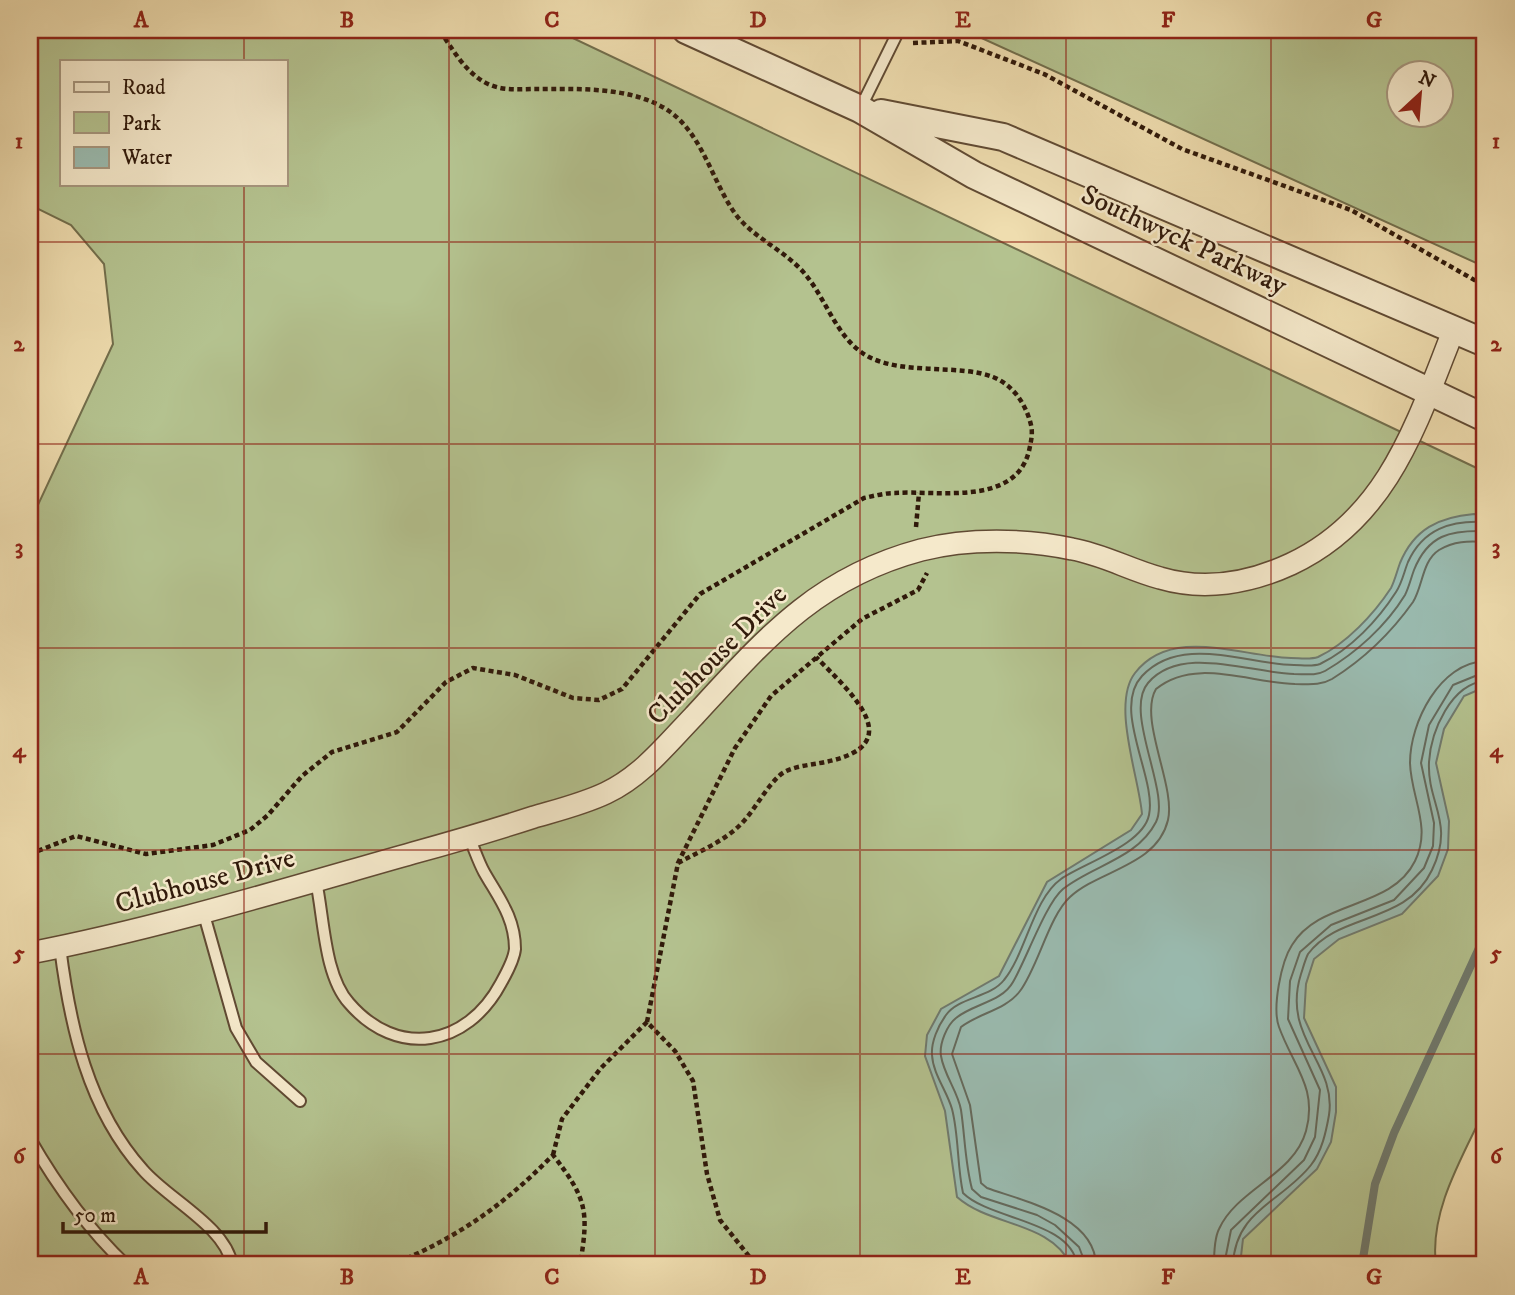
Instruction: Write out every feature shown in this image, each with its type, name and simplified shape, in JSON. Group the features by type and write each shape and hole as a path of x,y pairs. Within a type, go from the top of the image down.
{"street":[{"name":"Southwyck Parkway","path":"686,30 860,109 974,175 1485,418"},
{"name":"Southwyck Parkway","path":"860,109 1003,137 1485,343"},
{"name":"Clubhouse Drive","path":"30,953 316,881 469,837 606,793 649,763 767,637 798,609 834,585 923,550 973,543 1027,544 1074,549 1163,580 1208,586 1250,579 1292,563 1329,541 1364,512 1391,475 1454,329"}],"lane":[{"path":"860,109 897,34"},
{"path":"316,881 331,968 336,985 348,1002 367,1021 387,1032 418,1040 440,1038 462,1027 486,1007 508,971 515,951 511,920 501,896 483,871 469,837"},
{"path":"203,911 236,1028 256,1062 300,1101"},
{"path":"60,947 67,1005 77,1046 94,1090 115,1129 142,1169 228,1248 232,1265"},
{"path":"30,1139 61,1191 101,1242 126,1265"}],"path":[{"path":"30,854 76,836 146,854 213,845 250,830 268,816 302,776 332,752 397,732 446,682 473,668 515,675 573,698 599,700 622,689 700,594 863,498 894,493 974,492 995,487 1018,472 1027,458 1032,429 1025,407 1009,386 992,376 918,368 868,356 846,338 807,275 786,253 735,214 688,128 668,111 648,101 604,90 509,89 488,84 466,68 439,30"},
{"path":"897,34 914,43 942,39 958,41 1044,74 1182,149 1351,210 1485,286"},
{"path":"916,527 919,493"},
{"path":"391,1265 427,1250 485,1217 553,1155 562,1119 601,1068 647,1022 678,863 735,747 771,696 862,619 918,590 929,569"},
{"path":"678,863 728,836 780,774 847,758 859,750 868,734 868,715 816,657"},
{"path":"647,1022 675,1051 693,1081 707,1174 720,1220 755,1265"},
{"path":"553,1155 576,1185 587,1224 580,1265"}],"green space":[{"path":"30,30 556,30 1485,472 1485,1109 1443,1204 1435,1245 1436,1265 30,1265 30,522 113,344 104,264 71,225 30,205"},
{"path":"964,30 1485,30 1485,267"}],"water":[{"path":"1474,514 1485,516 1485,687 1464,696 1444,729 1436,763 1449,821 1448,849 1438,876 1402,914 1339,939 1314,959 1306,984 1304,1018 1336,1087 1336,1112 1331,1142 1317,1169 1243,1239 1240,1265 1071,1265 1049,1240 971,1207 957,1197 945,1111 925,1056 927,1035 941,1009 999,976 1047,882 1131,830 1142,814 1126,721 1128,686 1135,673 1150,659 1168,650 1188,647 1208,647 1291,658 1318,657 1349,636 1376,608 1391,588 1406,551 1420,533 1450,518"}],"waterway":[{"path":"1362,1265 1375,1184 1394,1133 1485,935"}]}
